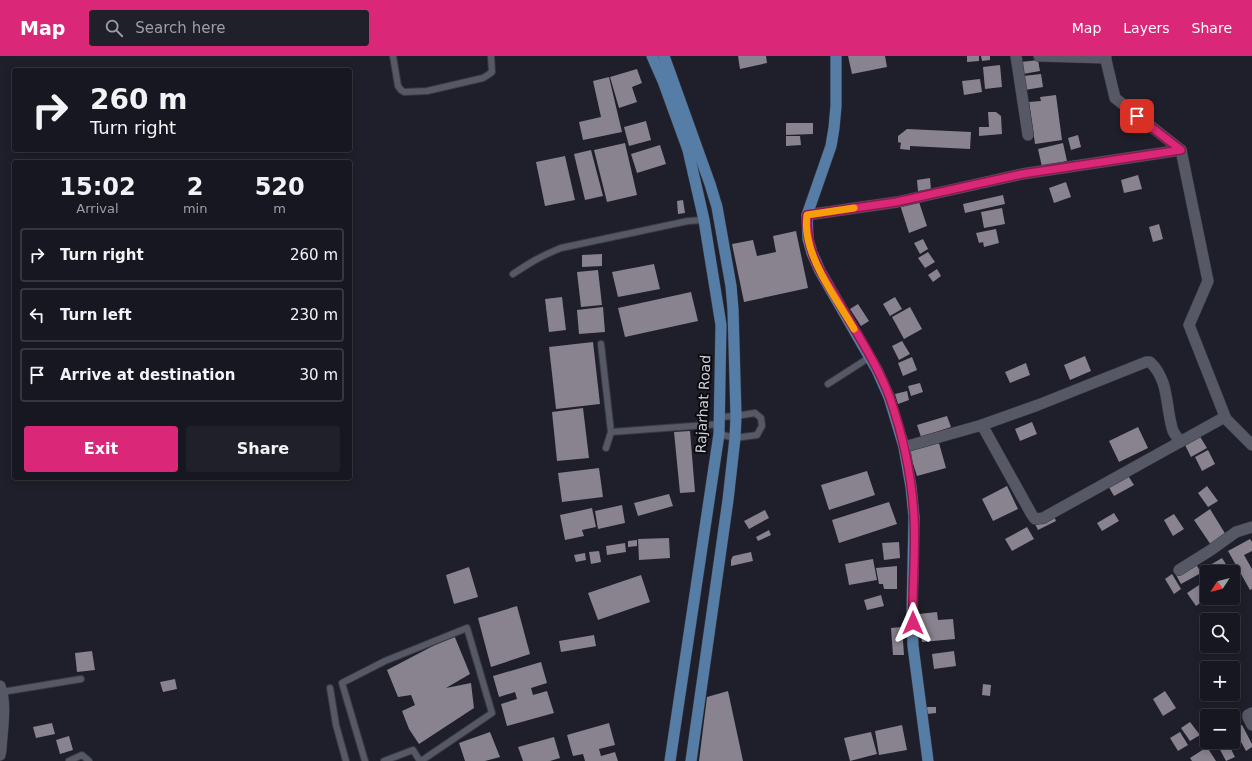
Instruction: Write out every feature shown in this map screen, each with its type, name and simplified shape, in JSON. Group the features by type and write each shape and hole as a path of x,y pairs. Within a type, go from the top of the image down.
{"main road":[{"name":"Rajarhat Road","path":"652,56 664,81 688,150 704,220 721,325 719,425 670,761"},
{"path":"664,56 717,207 731,286 733,309 736,416 735,438 728,500 691,761"},
{"path":"836,56 836,106 831,146 807,215 808,239 820,271 870,358 889,397 904,447 911,487 914,517 912,606 913,646 928,761"}],"street":[{"path":"1016,56 1028,135"},
{"path":"1039,56 1106,57 1115,98 1181,150 1208,281 1189,325 1226,419 1252,445"},
{"path":"807,215 896,202 1022,174 1181,150"},
{"path":"904,447 982,425 1038,405 1146,362 1150,362 1160,374 1164,383 1173,431 1180,442"},
{"path":"982,425 1032,516 1035,519 1039,519 1221,419 1226,419"},
{"path":"1179,570 1236,532 1252,527"},
{"path":"0,756 3,710 1,689"},
{"path":"1252,713 1248,715 1248,718 1252,725"}],"lane":[{"path":"393,56 398,86 401,90 409,92 427,90 483,78 492,72 491,56"},
{"path":"513,274 533,260 561,248 688,221 704,220"},
{"path":"601,344 611,432 606,448"},
{"path":"828,384 870,358"},
{"path":"611,432 719,425 736,416 755,413 761,418 762,426 757,435 735,438 719,425"},
{"path":"365,761 342,683 385,661 467,628 492,713 421,761 413,750 384,761"},
{"path":"1,689 81,679"},
{"path":"330,688 336,725 346,761"},
{"path":"69,761 82,756 89,761"}],"building":[{"path":"738,56 766,56 767,63 740,69"},
{"path":"848,56 885,56 887,67 852,74"},
{"path":"967,56 979,56 979,61 967,62"},
{"path":"981,56 990,56 990,60 982,61"},
{"path":"1038,60 1040,71 1023,74 1021,62"},
{"path":"1000,65 1002,87 985,89 983,67"},
{"path":"637,69 642,83 632,87 637,102 619,108 610,77"},
{"path":"1041,74 1043,87 1025,90 1023,76"},
{"path":"609,77 622,132 583,140 579,122 601,117 593,81"},
{"path":"980,79 982,92 964,95 962,81"},
{"path":"1056,95 1062,140 1035,144 1029,102 1041,101 1040,97"},
{"path":"988,112 996,112 1001,116 1002,134 979,136 979,127 989,127"},
{"path":"646,121 651,140 629,146 624,127"},
{"path":"786,123 813,123 813,134 786,135"},
{"path":"907,129 971,132 970,149 910,146 910,150 900,149 901,143 898,142 898,136"},
{"path":"1078,135 1081,147 1071,150 1068,138"},
{"path":"786,136 800,136 801,145 786,146"},
{"path":"625,143 637,195 607,202 594,150"},
{"path":"1063,143 1067,161 1042,167 1038,149"},
{"path":"660,145 666,164 637,173 631,154"},
{"path":"591,150 603,196 585,200 574,154"},
{"path":"565,156 575,200 545,206 536,162"},
{"path":"1138,175 1142,189 1124,193 1121,180"},
{"path":"930,178 931,190 918,191 917,180"},
{"path":"1066,182 1071,197 1054,203 1049,188"},
{"path":"1003,195 1005,204 965,213 963,204"},
{"path":"918,199 927,226 909,233 900,205"},
{"path":"683,200 685,213 678,214 677,201"},
{"path":"1002,208 1005,224 984,228 981,212"},
{"path":"1159,224 1163,239 1153,242 1149,227"},
{"path":"996,229 999,243 984,247 983,242 979,243 976,233"},
{"path":"796,231 808,288 744,302 732,244 753,240 757,256 776,252 773,236"},
{"path":"923,239 928,249 920,254 914,243"},
{"path":"928,252 935,262 925,268 918,258"},
{"path":"602,254 602,266 582,267 582,255"},
{"path":"654,264 660,289 618,297 612,272"},
{"path":"937,269 941,276 933,282 928,275"},
{"path":"598,270 602,305 581,307 577,272"},
{"path":"691,292 698,321 625,337 618,308"},
{"path":"562,297 566,330 549,332 545,299"},
{"path":"895,297 902,309 890,316 883,304"},
{"path":"858,304 869,321 861,326 850,309"},
{"path":"603,307 605,332 579,334 577,310"},
{"path":"910,307 922,329 904,339 892,317"},
{"path":"902,341 910,354 899,360 892,346"},
{"path":"593,342 600,404 556,409 549,347"},
{"path":"1085,356 1091,371 1070,380 1064,365"},
{"path":"912,357 917,370 903,376 898,363"},
{"path":"1026,363 1030,375 1010,383 1005,372"},
{"path":"920,383 923,392 911,396 908,386"},
{"path":"907,391 909,400 898,404 895,394"},
{"path":"583,408 589,458 557,461 552,412"},
{"path":"947,416 951,427 921,437 917,425"},
{"path":"1032,422 1037,434 1020,441 1015,429"},
{"path":"1138,427 1148,448 1119,462 1109,441"},
{"path":"690,431 695,492 680,493 674,432"},
{"path":"1199,435 1207,448 1191,457 1184,443"},
{"path":"939,443 946,468 917,476 909,451"},
{"path":"1208,450 1215,464 1202,471 1195,457"},
{"path":"599,468 603,497 562,502 558,473"},
{"path":"867,471 875,495 829,510 821,485"},
{"path":"1127,474 1134,485 1114,496 1107,484"},
{"path":"1007,486 1018,509 993,521 982,499"},
{"path":"1207,486 1218,501 1208,507 1198,493"},
{"path":"669,494 673,506 638,516 634,503"},
{"path":"889,502 897,524 839,543 832,520"},
{"path":"622,505 625,523 598,529 595,511"},
{"path":"592,508 596,527 582,530 584,536 565,540 560,515"},
{"path":"1210,509 1226,535 1211,545 1194,520"},
{"path":"765,510 769,518 749,529 744,521"},
{"path":"1114,513 1119,521 1102,531 1097,523"},
{"path":"1174,514 1184,529 1173,536 1164,520"},
{"path":"1054,516 1056,521 1038,530 1035,524"},
{"path":"1027,527 1034,539 1012,551 1005,539"},
{"path":"769,530 771,535 758,541 756,537"},
{"path":"669,538 670,558 639,560 638,539"},
{"path":"1250,539 1252,542 1252,551 1244,555 1252,569 1252,589 1250,590 1240,572 1240,565 1236,565 1228,551"},
{"path":"637,540 637,546 628,547 628,541"},
{"path":"899,542 900,558 884,560 882,543"},
{"path":"625,543 626,552 607,555 606,546"},
{"path":"599,551 601,562 591,564 589,552"},
{"path":"751,552 753,561 731,566 733,556"},
{"path":"585,553 586,560 576,562 574,555"},
{"path":"1222,558 1226,565 1210,565"},
{"path":"873,559 877,580 849,585 845,564"},
{"path":"1196,564 1200,571 1200,574 1181,584 1176,575"},
{"path":"897,566 897,589 884,589 883,584 879,584 876,568"},
{"path":"469,567 478,597 454,604 446,575"},
{"path":"1172,574 1181,589 1174,594 1165,579"},
{"path":"641,575 650,602 598,620 588,593"},
{"path":"1199,585 1200,603 1196,606 1187,593"},
{"path":"881,595 884,606 867,610 864,600"},
{"path":"517,606 530,654 491,667 478,618"},
{"path":"937,612 938,620 953,619 955,639 922,642 919,614"},
{"path":"902,627 904,655 893,655 891,628"},
{"path":"454,635 470,674 446,688 471,683 474,708 419,744 409,729 402,711 415,705 411,695 398,697 387,670"},
{"path":"594,635 596,646 561,652 559,641"},
{"path":"92,651 95,670 77,672 75,653"},
{"path":"954,651 956,666 934,669 932,654"},
{"path":"541,662 547,683 531,688 533,695 547,691 554,713 507,726 501,704 517,699 515,692 499,697 493,676"},
{"path":"175,679 177,689 163,692 160,682"},
{"path":"983,684 991,685 990,696 982,695"},
{"path":"728,691 743,761 699,761 707,697"},
{"path":"1165,691 1176,708 1163,716 1153,699"},
{"path":"926,707 936,707 936,713 927,714"},
{"path":"1190,722 1200,735 1190,741 1181,728"},
{"path":"52,723 55,734 36,738 33,727"},
{"path":"609,723 615,745 599,749 601,756 615,752 618,761 585,761 583,754 573,756 567,735"},
{"path":"902,725 907,750 879,755 875,731"},
{"path":"1242,725 1252,744 1252,747 1246,751 1240,740 1240,726"},
{"path":"490,732 500,757 485,761 465,761 459,743"},
{"path":"871,732 877,754 850,761 844,738"},
{"path":"1180,732 1188,745 1178,751 1170,738"},
{"path":"69,736 73,750 60,754 56,740"},
{"path":"554,737 560,758 550,761 523,761 518,747"},
{"path":"1204,749 1208,749 1216,761 1192,761 1190,758"},
{"path":"1220,749 1231,749 1235,757 1226,761"}],"slow traffic":[{"path":"854,208 807,215 806,227 812,253 820,271 854,329"}],"route":[{"path":"913,623 914,517 911,487 904,447 889,397 877,370 820,271 812,253 806,227 807,215 896,202 1022,174 1181,150 1137,116"}]}
